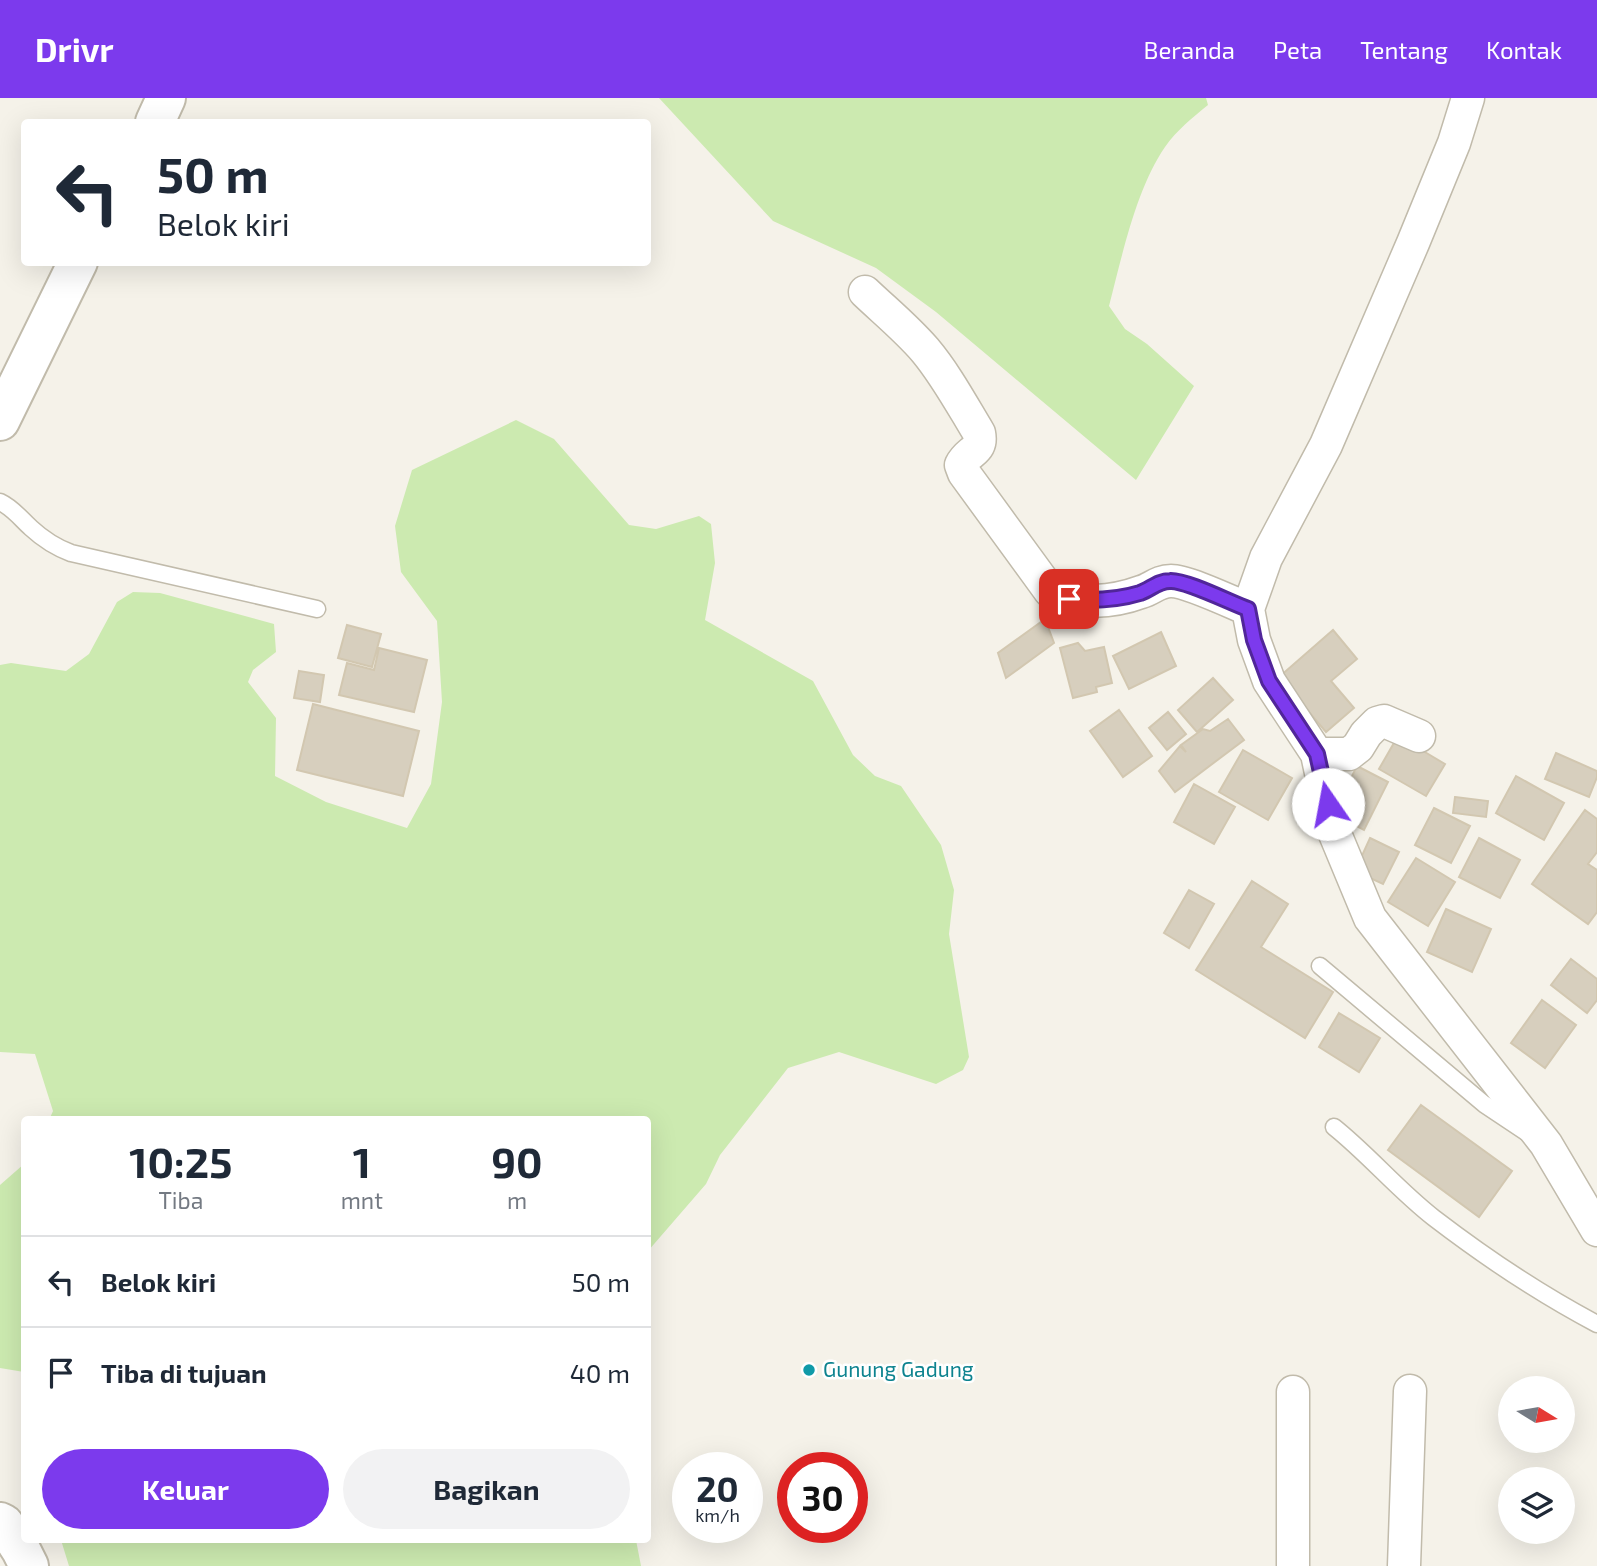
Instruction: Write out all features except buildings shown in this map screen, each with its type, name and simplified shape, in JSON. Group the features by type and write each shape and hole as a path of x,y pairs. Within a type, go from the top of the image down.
{"street":[{"path":"156,119 166,98"},
{"path":"1468,98 1454,143 1418,231 1331,433 1266,558 1248,609 1254,640 1269,681 1317,754 1333,829 1370,918 1546,1144 1597,1230"},
{"path":"0,421 76,266"},
{"path":"865,292 924,349 979,433 981,441 978,448 965,458 961,465 964,473 1050,591 1069,599 1117,598 1143,592 1158,583 1172,580 1248,609"},
{"path":"1317,754 1349,754 1377,723 1384,721 1419,736"},
{"path":"1404,1566 1410,1391"},
{"path":"1293,1392 1293,1566"},
{"path":"0,1522 4,1524 29,1566"}],"lane":[{"path":"0,502 51,545 71,553 317,609"},
{"path":"1320,966 1484,1104 1546,1144"},
{"path":"1334,1128 1434,1218 1521,1279 1597,1324"}],"green space":[{"path":"659,98 1206,98 1208,105 1185,124 1165,147 1146,183 1131,224 1109,306 1125,329 1147,344 1194,386 1136,480 936,312 876,268 773,221"},
{"path":"516,420 554,439 629,525 656,529 699,516 711,524 715,563 705,620 813,681 853,755 875,776 901,786 941,845 954,890 949,934 969,1057 963,1070 936,1084 839,1052 788,1068 720,1155 706,1184 651,1248 651,1116 51,1116 53,1111 35,1054 0,1052 0,665 11,663 66,671 89,654 117,602 133,592 160,593 274,624 276,652 253,670 248,682 276,718 275,776 326,802 407,828 431,784 442,702 437,621 401,572 395,526 412,470"},
{"path":"21,1167 21,1372 0,1368 0,1185"},
{"path":"62,1543 637,1543 641,1566 69,1566"}],"place":[{"name":"Gunung Gadung","path":"809,1370"}],"route":[{"path":"1069,599 1117,598 1143,592 1158,583 1172,580 1248,609 1254,640 1269,681 1317,754 1328,804"}]}
